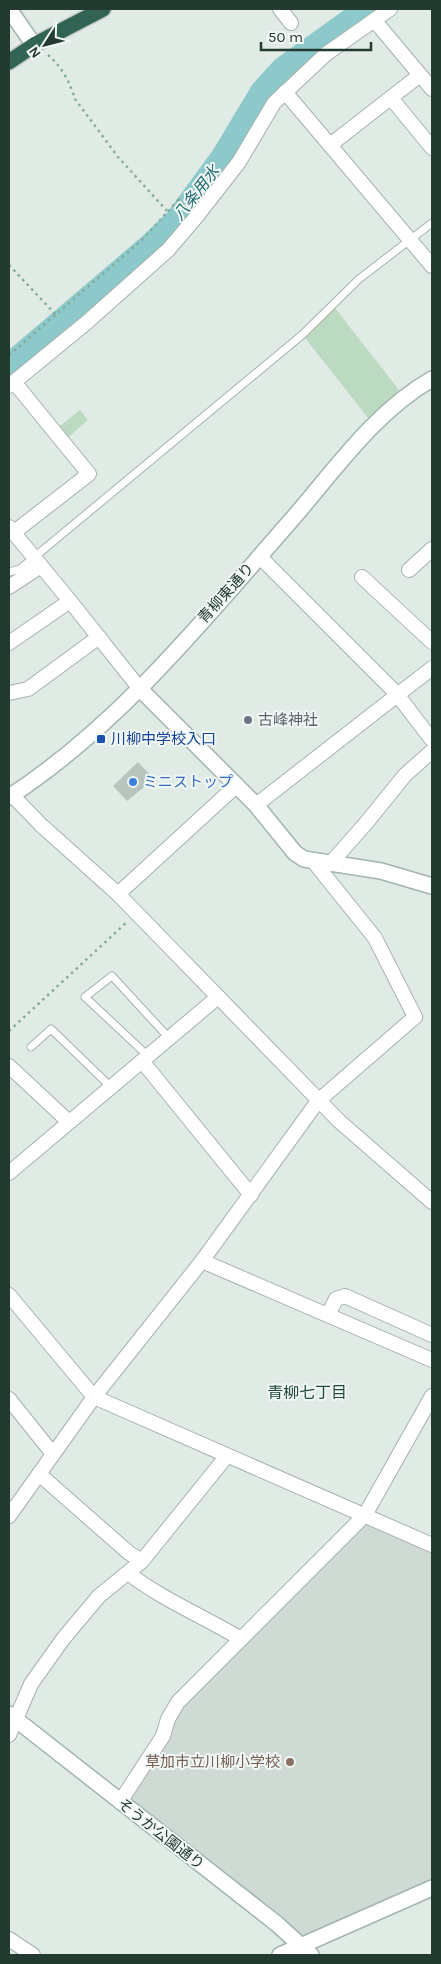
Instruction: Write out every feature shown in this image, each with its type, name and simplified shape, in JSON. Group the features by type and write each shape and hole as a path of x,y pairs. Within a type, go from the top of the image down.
{"highway":[{"path":"9,62 34,45 103,9"}],"street":[{"path":"9,9 34,45"},
{"path":"280,9 291,23"},
{"path":"390,9 326,54 285,92 274,104 239,162 183,234 168,250 86,323 12,384 89,474 11,530 140,689 256,806 295,853 304,859 314,862 380,871 432,886"},
{"path":"374,20 432,89"},
{"path":"330,145 420,75"},
{"path":"285,92 431,263"},
{"path":"391,98 432,148"},
{"name":"青柳東通り","path":"11,796 73,749 140,689 389,409 432,379"},
{"path":"409,570 432,549"},
{"path":"259,556 398,695 432,740"},
{"path":"9,587 38,562"},
{"path":"362,577 432,642"},
{"path":"9,643 70,601"},
{"path":"9,693 28,689 99,637"},
{"path":"256,806 432,668"},
{"path":"330,864 367,822 405,774 432,751"},
{"path":"118,894 236,785"},
{"path":"11,796 118,894 318,1101 359,1140 432,1202"},
{"path":"11,1507 38,1474 94,1397 202,1261 318,1101 414,1017 375,938 314,862"},
{"path":"9,1173 218,997"},
{"path":"145,1059 251,1195"},
{"path":"9,1066 69,1122"},
{"path":"202,1261 432,1360"},
{"path":"9,1295 94,1397 432,1545"},
{"path":"328,1315 336,1299 345,1296 432,1335"},
{"path":"120,1802 163,1736 168,1719 178,1702 364,1515 432,1396"},
{"path":"9,1399 53,1454"},
{"path":"9,1735 12,1716 31,1684 63,1639 99,1596 142,1561 226,1456"},
{"path":"38,1474 129,1553 142,1561"},
{"path":"128,1573 182,1609 241,1640"},
{"name":"そうか公園通り","path":"12,1716 307,1951"},
{"path":"280,1955 307,1951 432,1888"},
{"path":"9,1939 34,1955"}],"lane":[{"path":"9,572 38,562 156,458 302,335 359,279 432,223"},
{"path":"145,1059 86,997 112,976 169,1038"},
{"path":"31,1047 51,1029 111,1087"}],"path":[{"path":"34,45 51,57 64,74 75,98 118,157 168,212"},
{"path":"9,355 142,240 180,198"},
{"path":"9,266 57,315"},
{"path":"9,1031 136,913"}],"shaded area":[{"name":"草加市立川柳小学校","path":"366,1520 432,1552 432,1884 303,1939 123,1802 182,1704"}],"green space":[{"path":"335,308 399,390 369,419 305,338"},
{"path":"80,410 88,420 64,441 55,430"}],"building":[{"path":"138,762 154,779 127,801 113,786"}],"waterway":[{"name":"八条用水","path":"9,367 151,246 178,220 224,157 263,92 284,69 368,9"}],"place":[{"name":"古峰神社","path":"248,720"},
{"name":"川柳中学校入口","path":"101,739"},
{"name":"ミニストップ","path":"133,782"},
{"name":"草加市立川柳小学校","path":"290,1762"}],"district":[{"name":"青柳七丁目","path":"307,1392"}]}
